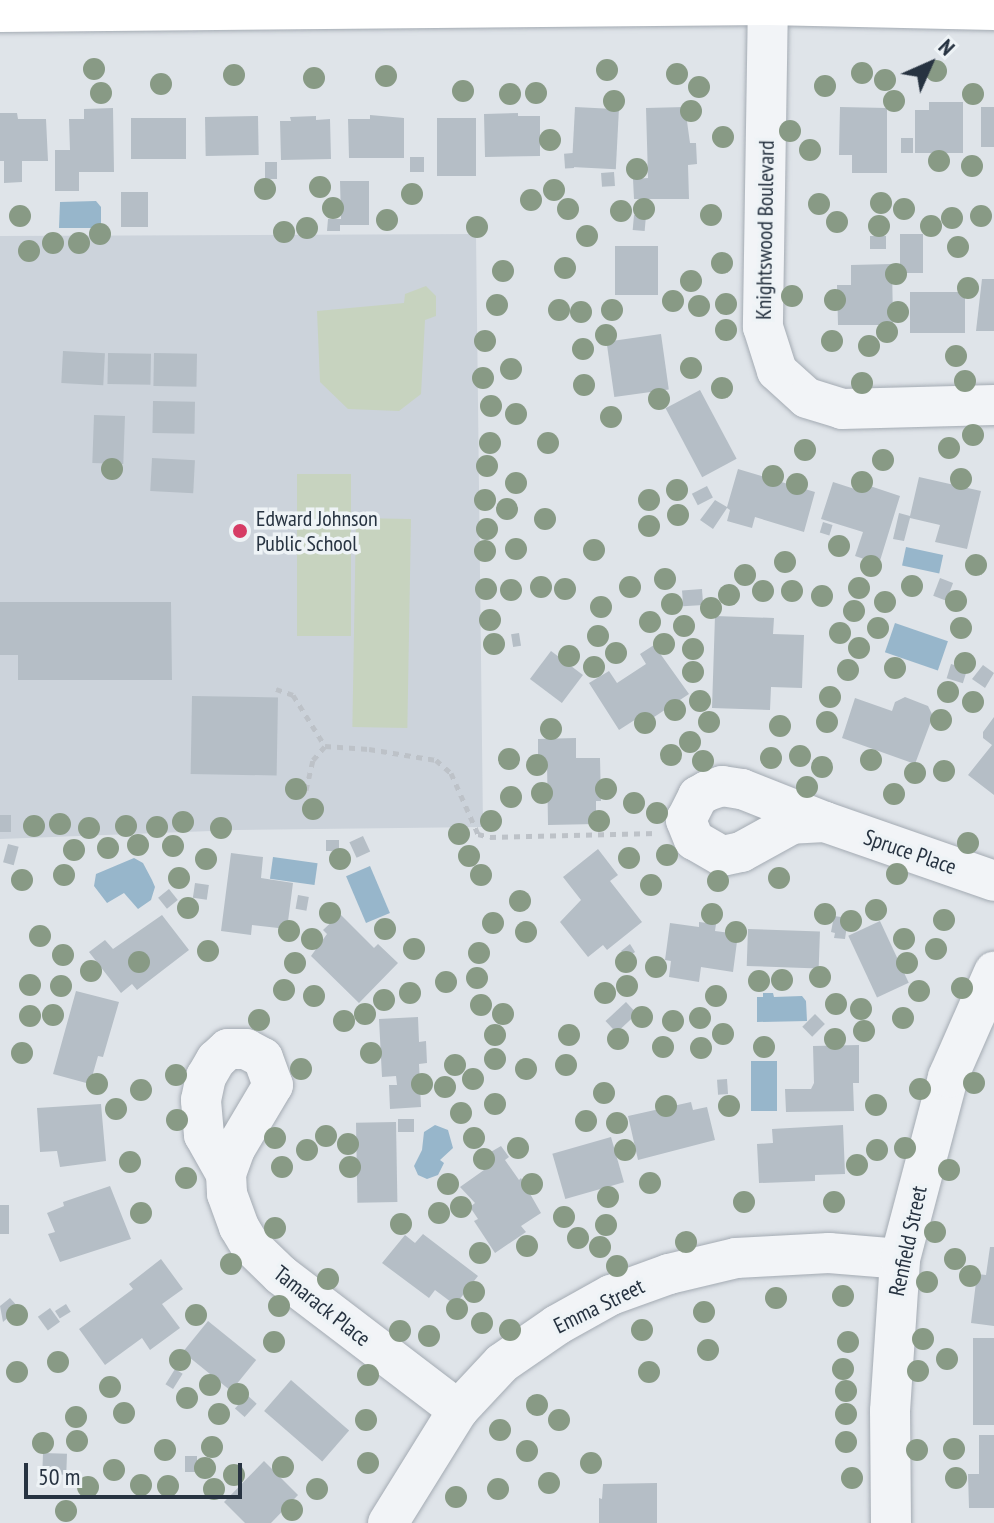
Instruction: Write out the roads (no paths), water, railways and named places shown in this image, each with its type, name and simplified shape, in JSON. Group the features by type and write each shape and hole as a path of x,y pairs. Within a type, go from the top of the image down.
{"main road":[{"path":"0,10 63,5 528,2 768,2 994,8"}],"street":[{"name":"Knightswood Boulevard","path":"768,2 763,327 777,371 807,398 842,409 994,405"},
{"name":"Spruce Place","path":"825,822 792,824 741,852 722,856 707,851 687,827 690,809 698,796 722,786 742,789 825,822 994,881"},
{"name":"Renfield Street","path":"891,1523 890,1411 900,1259 948,1077 994,972"},
{"name":"Tamarack Place","path":"226,1174 227,1194 239,1227 265,1261 458,1410"},
{"name":"Emma Street","path":"388,1523 458,1410 502,1363 557,1325 611,1295 669,1274 736,1258 829,1253 900,1259"}],"water":[{"path":"96,201 101,207 101,228 59,228 60,202"},
{"path":"906,547 943,555 939,573 902,566"},
{"path":"895,623 948,641 938,671 885,652"},
{"path":"273,857 318,863 315,885 270,879"},
{"path":"134,858 143,863 155,887 151,900 138,909 124,893 107,903 94,886 96,874"},
{"path":"370,866 390,913 366,923 346,876"},
{"path":"763,993 773,993 774,997 802,996 806,1001 807,1021 757,1022 757,997 763,997"},
{"path":"751,1061 777,1061 777,1111 751,1111"},
{"path":"435,1125 448,1130 453,1148 440,1160 444,1163 438,1175 427,1179 418,1175 414,1166 422,1150 424,1132"}],"place":[{"name":"Edward Johnson Public School","path":"240,531"}]}
